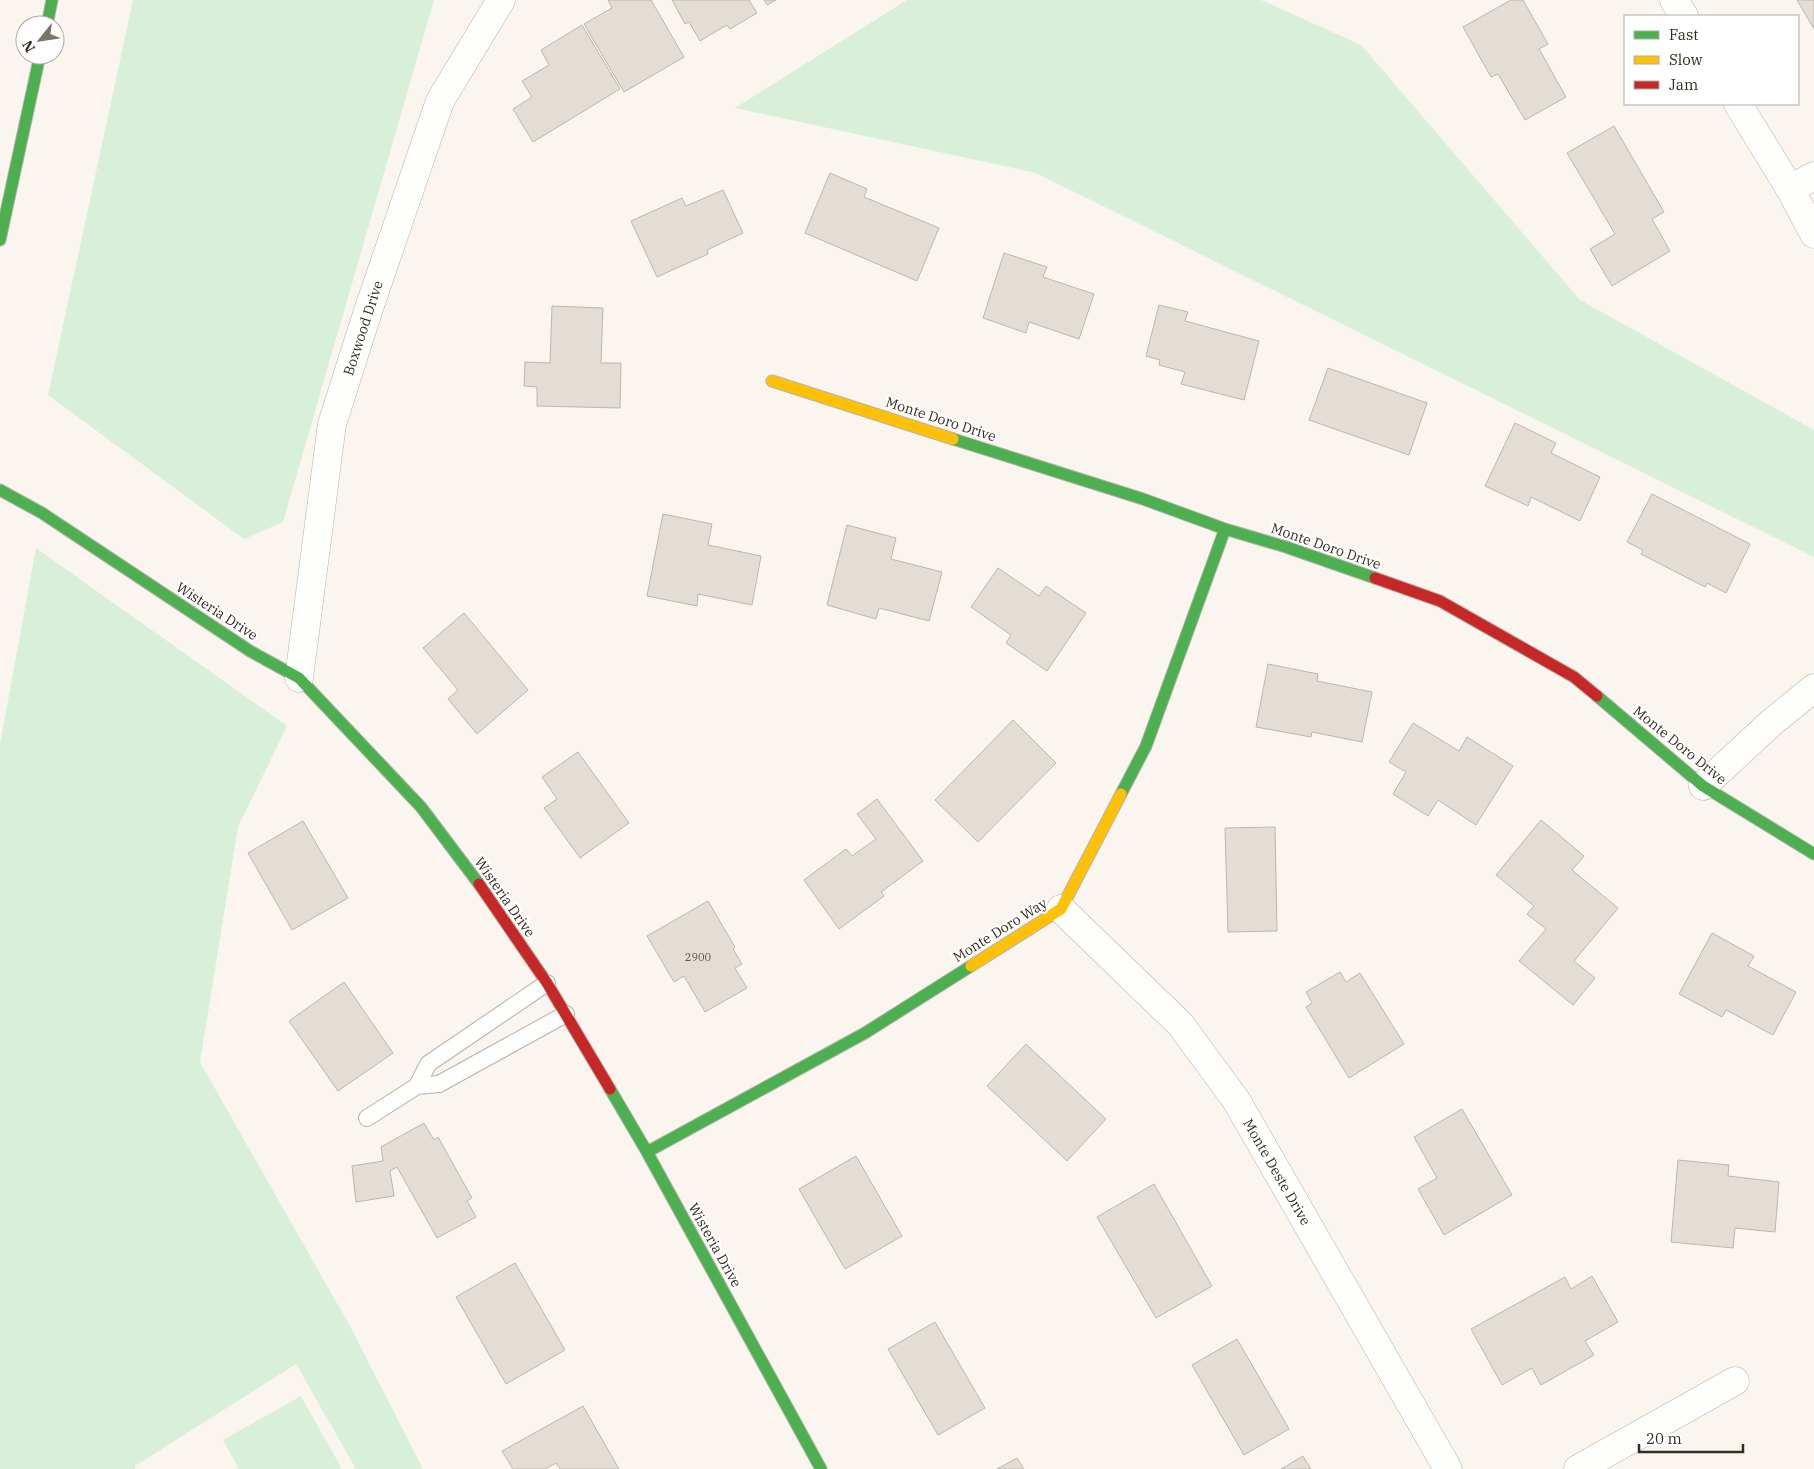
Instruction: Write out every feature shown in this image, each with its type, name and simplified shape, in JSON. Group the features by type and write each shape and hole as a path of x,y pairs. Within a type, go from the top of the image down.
{"main road":[{"path":"49,15 52,0"},
{"path":"0,240 38,65"},
{"name":"Monte Doro Drive","path":"772,380 1143,499 1225,529 1286,547 1440,601 1574,677 1703,786 1814,854"},
{"name":"Wisteria Drive","path":"0,490 42,513 250,651 299,678 421,808 475,879 548,983 647,1152 821,1469"},
{"name":"Monte Doro Way","path":"647,1152 865,1033 1062,909 1146,746 1225,529"}],"street":[{"name":"Boxwood Drive","path":"299,678 332,424 368,311 440,101 501,0"},
{"path":"1674,0 1683,15"},
{"path":"1739,105 1790,189 1814,234"},
{"path":"1790,189 1814,176"},
{"path":"1703,786 1814,688"},
{"name":"Monte Deste Drive","path":"1062,909 1180,1024 1236,1100 1448,1469"},
{"path":"1578,1469 1735,1381"}],"lane":[{"path":"417,1086 428,1064 548,983"},
{"path":"367,1118 417,1086 439,1084 566,1014"}],"green space":[{"path":"133,0 434,0 283,522 244,539 48,395"},
{"path":"907,0 1261,0 1361,45 1580,300 1814,430 1814,557 1036,173 735,108"},
{"path":"36,548 287,726 238,827 200,1062 351,1328 423,1469 356,1469 296,1364 135,1466 135,1469 0,1469 0,744"},
{"path":"301,1396 342,1469 239,1469 223,1440"}],"building":[{"path":"608,0 651,0 684,57 624,92 584,24 612,8"},
{"path":"672,0 749,0 757,13 730,29 727,25 700,41 689,22 685,24"},
{"path":"764,0 776,0 767,5"},
{"path":"1511,0 1523,0 1548,44 1539,49 1566,97 1525,120 1498,74 1491,77 1463,27"},
{"path":"1797,0 1814,0 1814,29"},
{"path":"582,25 620,89 533,142 513,109 532,97 522,81 549,65 541,50"},
{"path":"1614,126 1664,212 1652,219 1670,251 1612,286 1590,249 1615,234 1567,153"},
{"path":"830,173 867,189 864,197 939,228 917,281 805,233"},
{"path":"723,190 743,233 707,250 708,254 657,277 631,221 682,198 686,206"},
{"path":"1004,253 1047,267 1043,277 1094,294 1079,339 1029,322 1026,333 983,318"},
{"path":"1159,305 1188,312 1185,321 1259,341 1244,400 1181,384 1185,372 1159,365 1160,360 1146,356"},
{"path":"552,306 603,308 601,363 621,363 620,408 537,406 537,387 524,386 525,362 550,363"},
{"path":"1328,368 1427,403 1409,455 1309,420"},
{"path":"1515,423 1556,443 1551,453 1600,477 1580,521 1531,497 1528,506 1485,486"},
{"path":"1652,494 1750,544 1726,593 1707,583 1705,587 1641,554 1643,550 1627,542"},
{"path":"663,514 712,524 708,545 761,556 752,605 698,594 697,606 647,596"},
{"path":"847,525 896,538 891,559 942,572 929,621 879,608 876,619 827,605"},
{"path":"998,568 1039,596 1046,586 1086,613 1047,671 1006,643 1011,635 971,607"},
{"path":"464,613 528,690 477,734 448,699 458,690 423,648"},
{"path":"1268,664 1318,674 1317,681 1372,692 1362,742 1312,732 1311,737 1256,727"},
{"path":"1013,720 1056,763 978,842 935,800"},
{"path":"1413,723 1459,751 1467,737 1513,766 1476,825 1438,800 1428,816 1393,794 1406,772 1389,762"},
{"path":"578,752 629,823 580,858 544,808 557,799 542,777"},
{"path":"877,799 923,861 881,892 884,896 839,929 804,880 846,849 852,856 876,839 857,814"},
{"path":"1541,820 1584,856 1572,870 1618,908 1574,961 1595,978 1573,1005 1519,961 1546,929 1527,914 1534,906 1496,875"},
{"path":"303,821 348,898 292,930 248,853"},
{"path":"1275,827 1277,931 1228,932 1225,828"},
{"path":"708,901 735,947 733,949 742,964 735,968 747,988 705,1012 684,976 674,982 647,936"},
{"path":"1712,933 1754,956 1748,966 1796,992 1773,1035 1726,1010 1722,1017 1679,994"},
{"path":"1340,972 1346,982 1360,973 1404,1044 1349,1078 1306,1007 1312,1003 1306,992"},
{"path":"344,982 393,1053 338,1091 289,1021"},
{"path":"1026,1044 1106,1119 1067,1161 987,1086"},
{"path":"1462,1109 1512,1195 1444,1235 1418,1189 1437,1178 1414,1137"},
{"path":"424,1123 434,1140 438,1137 472,1198 467,1201 476,1217 437,1238 397,1167 390,1171 394,1196 356,1202 352,1166 383,1161 381,1147"},
{"path":"856,1156 902,1236 845,1269 799,1189"},
{"path":"1678,1160 1729,1165 1728,1176 1779,1182 1775,1232 1735,1228 1733,1248 1671,1242"},
{"path":"1154,1184 1212,1286 1156,1318 1097,1217"},
{"path":"515,1263 565,1350 506,1384 456,1297"},
{"path":"1592,1276 1618,1322 1585,1341 1594,1355 1541,1385 1532,1368 1502,1385 1471,1329 1565,1277 1571,1289"},
{"path":"935,1322 985,1408 938,1435 888,1349"},
{"path":"1237,1339 1289,1429 1244,1455 1192,1365"},
{"path":"583,1406 619,1469 560,1469 556,1463 545,1469 513,1469 502,1451"},
{"path":"1303,1456 1311,1469 1281,1469"},
{"path":"1017,1458 1024,1469 997,1469"}],"traffic: fast":[{"path":"49,15 52,0"},
{"path":"0,240 38,65"},
{"path":"953,439 1143,499 1225,529 1286,547 1375,578"},
{"path":"0,490 42,513 250,651 299,678 421,807 479,884"},
{"path":"1121,794 1146,746 1225,529"},
{"path":"1597,696 1703,786 1814,854"},
{"path":"647,1152 865,1033 971,966"},
{"path":"610,1089 647,1152 821,1469"}],"traffic: slow":[{"path":"772,381 953,439"},
{"path":"971,966 1061,909 1121,794"}],"traffic: jam":[{"path":"1375,578 1440,601 1574,677 1597,696"},
{"path":"479,884 547,983 610,1089"}]}
